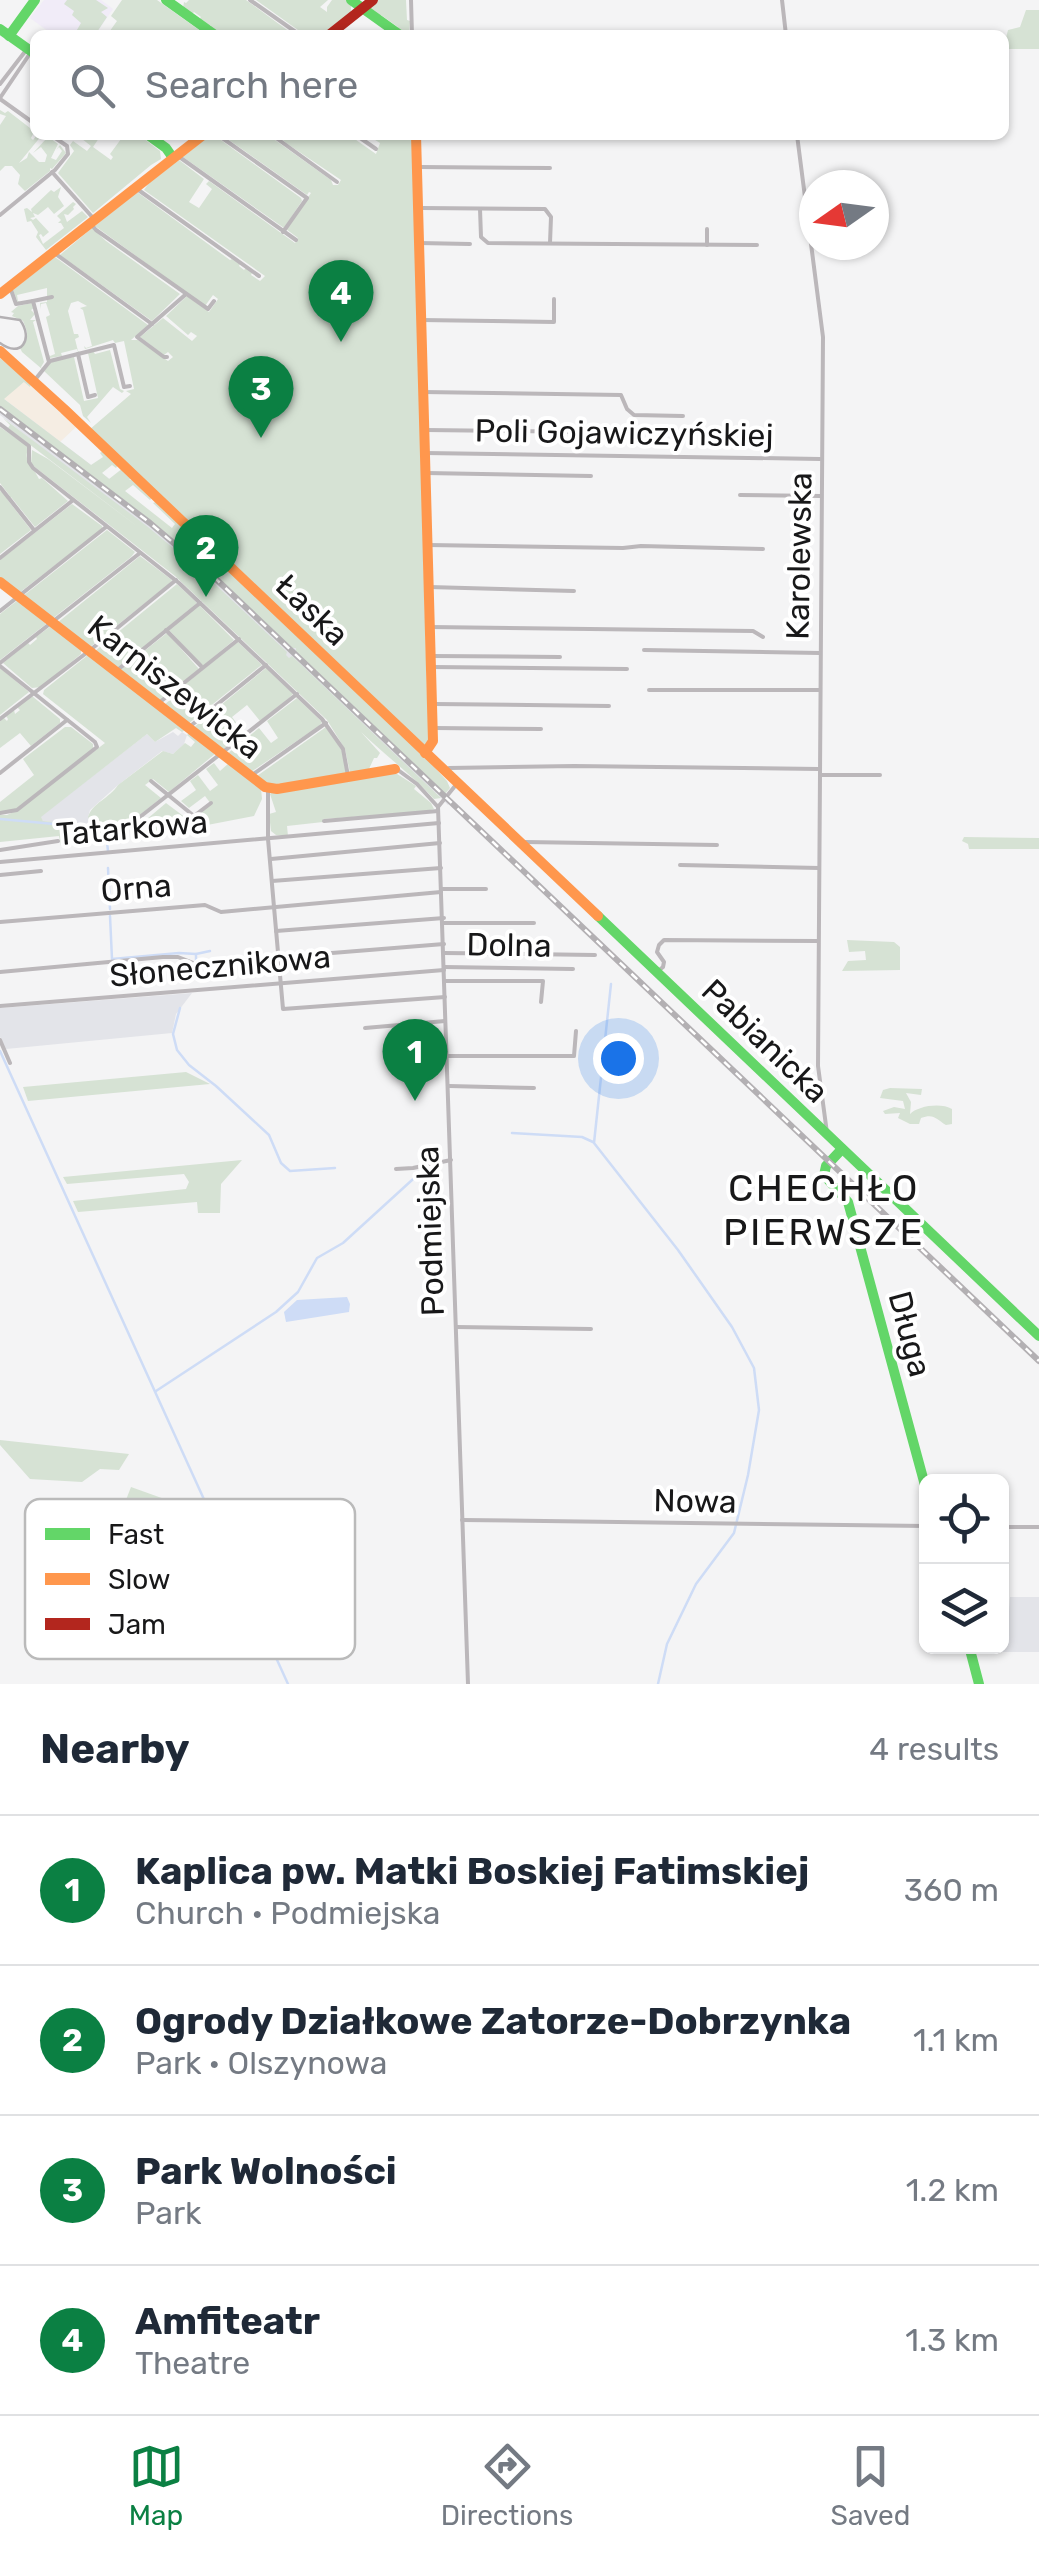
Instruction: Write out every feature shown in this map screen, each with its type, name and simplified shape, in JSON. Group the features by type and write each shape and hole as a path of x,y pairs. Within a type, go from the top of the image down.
{"street":[{"path":"29,56 8,35 35,0"},
{"path":"166,0 210,30"},
{"path":"250,0 293,30"},
{"path":"352,0 393,30"},
{"path":"335,30 372,0"},
{"path":"411,0 412,30"},
{"path":"782,0 785,30"},
{"path":"0,84 29,56"},
{"path":"29,56 0,98 30,120"},
{"path":"0,215 52,172 69,150 57,140"},
{"path":"155,140 296,240"},
{"path":"52,296 16,304 4,290 196,140"},
{"path":"225,140 307,198 283,232"},
{"path":"279,140 338,182"},
{"path":"363,140 376,149"},
{"path":"416,140 433,728 433,744 425,753"},
{"name":"Karolewska","path":"798,140 823,338 818,1079 827,1135"},
{"path":"416,166 550,168"},
{"path":"52,172 96,230 208,310 214,301"},
{"path":"135,187 259,276"},
{"path":"418,208 546,209 551,217 550,243"},
{"path":"480,209 484,241 757,246"},
{"path":"706,229 707,245"},
{"path":"419,243 470,244"},
{"path":"52,252 152,324"},
{"path":"167,357 137,337 184,295"},
{"path":"422,320 554,322 554,299"},
{"path":"33,301 49,362"},
{"path":"36,317 44,315"},
{"path":"34,382 49,362 114,345 124,387 130,386"},
{"name":"Łaska","path":"0,350 458,783"},
{"path":"78,354 88,397 96,395"},
{"path":"423,392 622,395 634,415 683,416"},
{"path":"0,424 29,446 33,468 176,580 326,723 343,749 348,776"},
{"path":"424,430 601,432"},
{"name":"Poli Gojawiczyńskiej","path":"425,453 822,459"},
{"path":"426,473 591,476"},
{"path":"0,487 34,530"},
{"path":"740,495 821,496"},
{"path":"0,558 72,501"},
{"path":"0,612 106,528"},
{"path":"428,545 762,549"},
{"path":"0,813 10,813 24,804 97,747 0,664 140,552"},
{"path":"0,720 176,580"},
{"name":"Karniszewicka","path":"0,582 268,788 394,769 417,784 438,809"},
{"path":"429,587 574,591"},
{"path":"116,672 200,602"},
{"path":"430,626 754,631 763,637"},
{"path":"166,630 203,668"},
{"path":"158,704 238,639"},
{"path":"644,650 820,653"},
{"path":"431,661 560,657"},
{"path":"431,661 627,669"},
{"path":"188,728 266,665"},
{"path":"649,690 820,690"},
{"path":"122,831 297,694"},
{"path":"432,704 609,706"},
{"path":"0,772 68,719"},
{"path":"250,776 326,723"},
{"path":"433,728 540,728"},
{"path":"444,770 556,766 880,776"},
{"path":"151,781 194,816 211,803"},
{"path":"324,821 438,809 458,783"},
{"name":"Pabianicka","path":"458,783 1039,1336"},
{"path":"268,788 268,839 283,1009 445,997"},
{"name":"Podmiejska","path":"438,809 468,1684"},
{"name":"Tatarkowa","path":"0,862 440,824"},
{"path":"0,850 58,841"},
{"path":"520,842 718,845"},
{"path":"270,859 440,843"},
{"path":"680,866 818,868"},
{"path":"272,881 442,868"},
{"path":"0,874 41,871"},
{"name":"Orna","path":"0,922 204,905 221,912 442,890 486,890"},
{"path":"276,931 444,921 534,923"},
{"path":"657,972 664,962 657,952 664,940 818,941"},
{"path":"0,972 178,956 196,964 444,944"},
{"path":"444,953 594,954"},
{"name":"Dolna","path":"444,968 573,969"},
{"name":"Słonecznikowa","path":"0,1006 444,968"},
{"path":"444,981 542,981 541,1002"},
{"path":"365,1028 446,1021"},
{"path":"447,1056 574,1056 576,1031"},
{"path":"0,1040 10,1063"},
{"path":"448,1086 534,1088"},
{"name":"Długa","path":"842,1148 824,1174 848,1202 922,1474"},
{"path":"396,1170 451,1160"},
{"path":"456,1328 591,1329"},
{"name":"Nowa","path":"462,1520 919,1526"},
{"path":"1009,1527 1039,1527"},
{"path":"971,1654 979,1684"}],"shaded area":[{"path":"44,0 101,0 113,9 98,30 46,30 30,18"},
{"path":"27,380 77,426 60,442 3,398"},
{"path":"0,396 115,483 245,596 452,800 448,805 204,578 0,415"},
{"path":"173,732 187,735 184,744 173,754 162,751 118,785 90,810 88,817 93,824 43,821 40,817 147,734 155,742"},
{"path":"192,993 176,1014 172,1033 6,1049 0,1037 0,1008"},
{"path":"1010,1597 1039,1597 1039,1652 1009,1652"}],"green space":[{"path":"67,0 96,0 108,8 101,12 107,17 98,30 77,30 81,23 64,4"},
{"path":"122,0 157,0 199,30 111,30 117,21 111,16"},
{"path":"246,0 287,30 213,30 199,20 201,17 183,8 186,3"},
{"path":"256,0 328,0 320,7 327,12 332,0 346,0 351,6 351,12 328,30 298,30"},
{"path":"376,0 406,0 409,30 398,30 369,7"},
{"path":"1026,10 1039,10 1039,49 1009,49 1008,30 1020,27"},
{"path":"0,110 8,111 30,128 30,140 38,140 19,163 29,152 39,162 45,162 47,155 41,147 33,153 45,140 58,144 51,158 56,160 62,151 59,147 56,150 60,145 66,153 25,191 12,166 0,171 0,125 6,116"},
{"path":"83,140 98,140 93,147 111,160 110,154 120,140 146,140 160,151 161,159 93,213 58,173 74,151 70,145 73,141 87,151 91,146"},
{"path":"204,140 221,140 302,201 284,228 183,157"},
{"path":"229,140 275,140 338,185 341,180 283,140 356,140 376,154 380,143 375,140 413,140 431,742 424,747 89,430 131,394 126,391 134,389 124,341 113,340 85,349 84,346 92,346 80,308 87,306 78,301 71,303 68,311 74,334 79,337 75,339 80,351 50,358 48,354 55,354 46,317 50,315 46,303 41,304 41,309 40,303 47,302 47,288 17,295 22,303 18,303 13,290 55,257 148,325 131,340 138,340 168,361 173,357 168,352 164,355 140,337 163,318 192,341 197,336 191,332 188,335 166,316 187,296 209,312 218,299 213,295 205,306 95,226 137,192 260,281 265,276 144,190 179,160 204,179 189,202 199,208 212,189 206,184 209,181 295,243 298,238 286,229 311,193 307,195"},
{"path":"61,187 58,197 64,206 54,214 48,207 30,218 36,218 49,232 43,237 39,235 43,244 64,228 57,216 73,202 74,209 64,214 67,222 82,211 88,217 46,250 31,221 27,222 24,209 32,212 51,190"},
{"path":"92,228 180,294 152,321 60,255"},
{"path":"32,303 35,314 30,320 36,320 33,322 44,362 42,369 22,352 26,329 23,321 11,312"},
{"path":"110,350 120,389 124,391 113,387 87,417 91,423 83,416 80,405 44,371 52,361 74,357 84,401 98,398 88,353"},
{"path":"0,358 31,384 30,387 24,382 4,399 91,465 103,457 103,451 118,465 102,473 109,479 123,468 129,480 133,479 152,498 133,485 125,491 172,528 175,524 153,503 158,501 414,745 447,781 450,788 445,794 296,648 291,648 192,555 0,407"},
{"path":"3,418 204,574 441,798 434,799 361,732 380,753 369,769 350,773 345,749 327,720 175,576 31,464 32,450 142,530 8,428 10,425"},
{"path":"0,427 26,445 28,461 39,479 68,501 35,527 11,497 7,499 31,530 0,554 0,491 10,496 0,483"},
{"path":"72,504 102,529 19,593 0,578 0,560"},
{"path":"107,530 135,552 131,557 52,619 23,596"},
{"path":"140,556 172,580 170,583 90,647 57,623"},
{"path":"177,584 197,603 117,669 95,651"},
{"path":"18,600 46,624 0,660 0,614"},
{"path":"199,605 234,640 203,666 169,630"},
{"path":"51,626 81,654 41,687 32,688 3,663"},
{"path":"167,633 199,669 159,701 119,671"},
{"path":"238,642 262,665 188,724 164,705 175,692"},
{"path":"88,655 185,730 176,728 155,742 147,734 41,817 43,821 92,824 90,812 118,785 163,751 173,754 185,743 191,747 195,742 189,733 216,753 169,792 153,779 145,785 161,798 122,829 123,840 61,846 59,836 0,842 0,815 18,810 105,743 43,694"},
{"path":"0,668 29,692 0,715"},
{"path":"266,668 293,694 289,698 260,721 247,705 232,717 244,733 222,750 193,728"},
{"path":"32,696 60,723 31,746 20,733 0,748 0,720 7,721 6,716 14,710 15,714 20,710 17,707"},
{"path":"297,698 322,722 319,726 251,772 227,754 259,728 271,743 278,738 267,721"},
{"path":"65,727 71,727 93,744 93,749 16,809 0,812 0,802 34,775 23,759"},
{"path":"326,727 342,751 346,773 277,786 257,776"},
{"path":"214,763 220,771 229,763 261,788 262,799 254,816 171,832 134,830 166,803 190,821 211,804 205,796 189,808 181,801 196,790 190,781 198,775 210,791 218,785 206,769"},
{"path":"394,772 416,786 414,789 434,809 323,819 287,826 288,836 271,831 269,814 276,812 272,792"},
{"path":"964,837 1039,838 1039,849 969,849 962,841"},
{"path":"847,940 894,942 900,947 900,970 842,971 848,961 866,960 865,951 849,952"},
{"path":"186,1072 210,1084 28,1101 23,1087"},
{"path":"922,1089 921,1095 906,1093 911,1102 910,1114 930,1106 947,1107 952,1109 952,1124 929,1116 921,1118 919,1124 910,1124 898,1118 900,1113 885,1114 883,1111 894,1107 905,1109 903,1101 880,1098 883,1090"},
{"path":"242,1160 221,1184 220,1213 198,1213 197,1202 78,1212 73,1201 186,1189 189,1182 184,1174 67,1184 63,1177"},
{"path":"0,1440 129,1454 119,1470 100,1469 82,1482 30,1479 0,1445"},
{"path":"131,1487 164,1499 126,1499"}],"water":[{"path":"347,1297 349,1312 286,1322 284,1312 297,1300"}],"waterway":[{"path":"0,819 98,828 106,833 108,851"},
{"path":"108,868 110,909"},
{"path":"110,916 112,959 196,954"},
{"path":"196,962 196,954 210,951"},
{"path":"196,966 196,977"},
{"path":"611,984 594,1143 732,1327 754,1368 759,1410 734,1533 696,1584 667,1644 658,1684"},
{"path":"180,1008 173,1034 177,1050 269,1135 281,1163 290,1171 335,1168"},
{"path":"0,1051 204,1499"},
{"path":"512,1133 582,1137 593,1142"},
{"path":"156,1391 276,1312 298,1292 317,1258 343,1243 423,1170"},
{"path":"277,1659 288,1684"}],"tram line":[{"path":"0,317 20,320 26,334 19,348 0,343"}],"railway":[{"path":"0,409 150,523 216,579 1039,1361"}],"traffic: fast":[{"path":"9,36 35,0"},
{"path":"166,0 208,30"},
{"path":"351,0 393,30"},
{"path":"0,29 30,50"},
{"path":"155,140 173,158"},
{"path":"598,916 1039,1336"},
{"path":"842,1149 826,1166 824,1175 848,1202 922,1474"},
{"path":"971,1654 979,1684"}],"traffic: slow":[{"path":"0,294 197,140"},
{"path":"416,140 433,741 425,753"},
{"path":"0,351 598,916"},
{"path":"0,582 265,787 277,789 395,769"}],"traffic: jam":[{"path":"335,30 373,0"}],"place":[{"name":"Amfiteatr","path":"341,342"},
{"name":"Park Wolności","path":"261,438"},
{"name":"Ogrody Działkowe Zatorze-Dobrzynka","path":"206,597"},
{"name":"Kaplica pw. Matki Boskiej Fatimskiej","path":"415,1101"}],"district":[{"name":"CHECHŁO PIERWSZE","path":"824,1210"}]}
